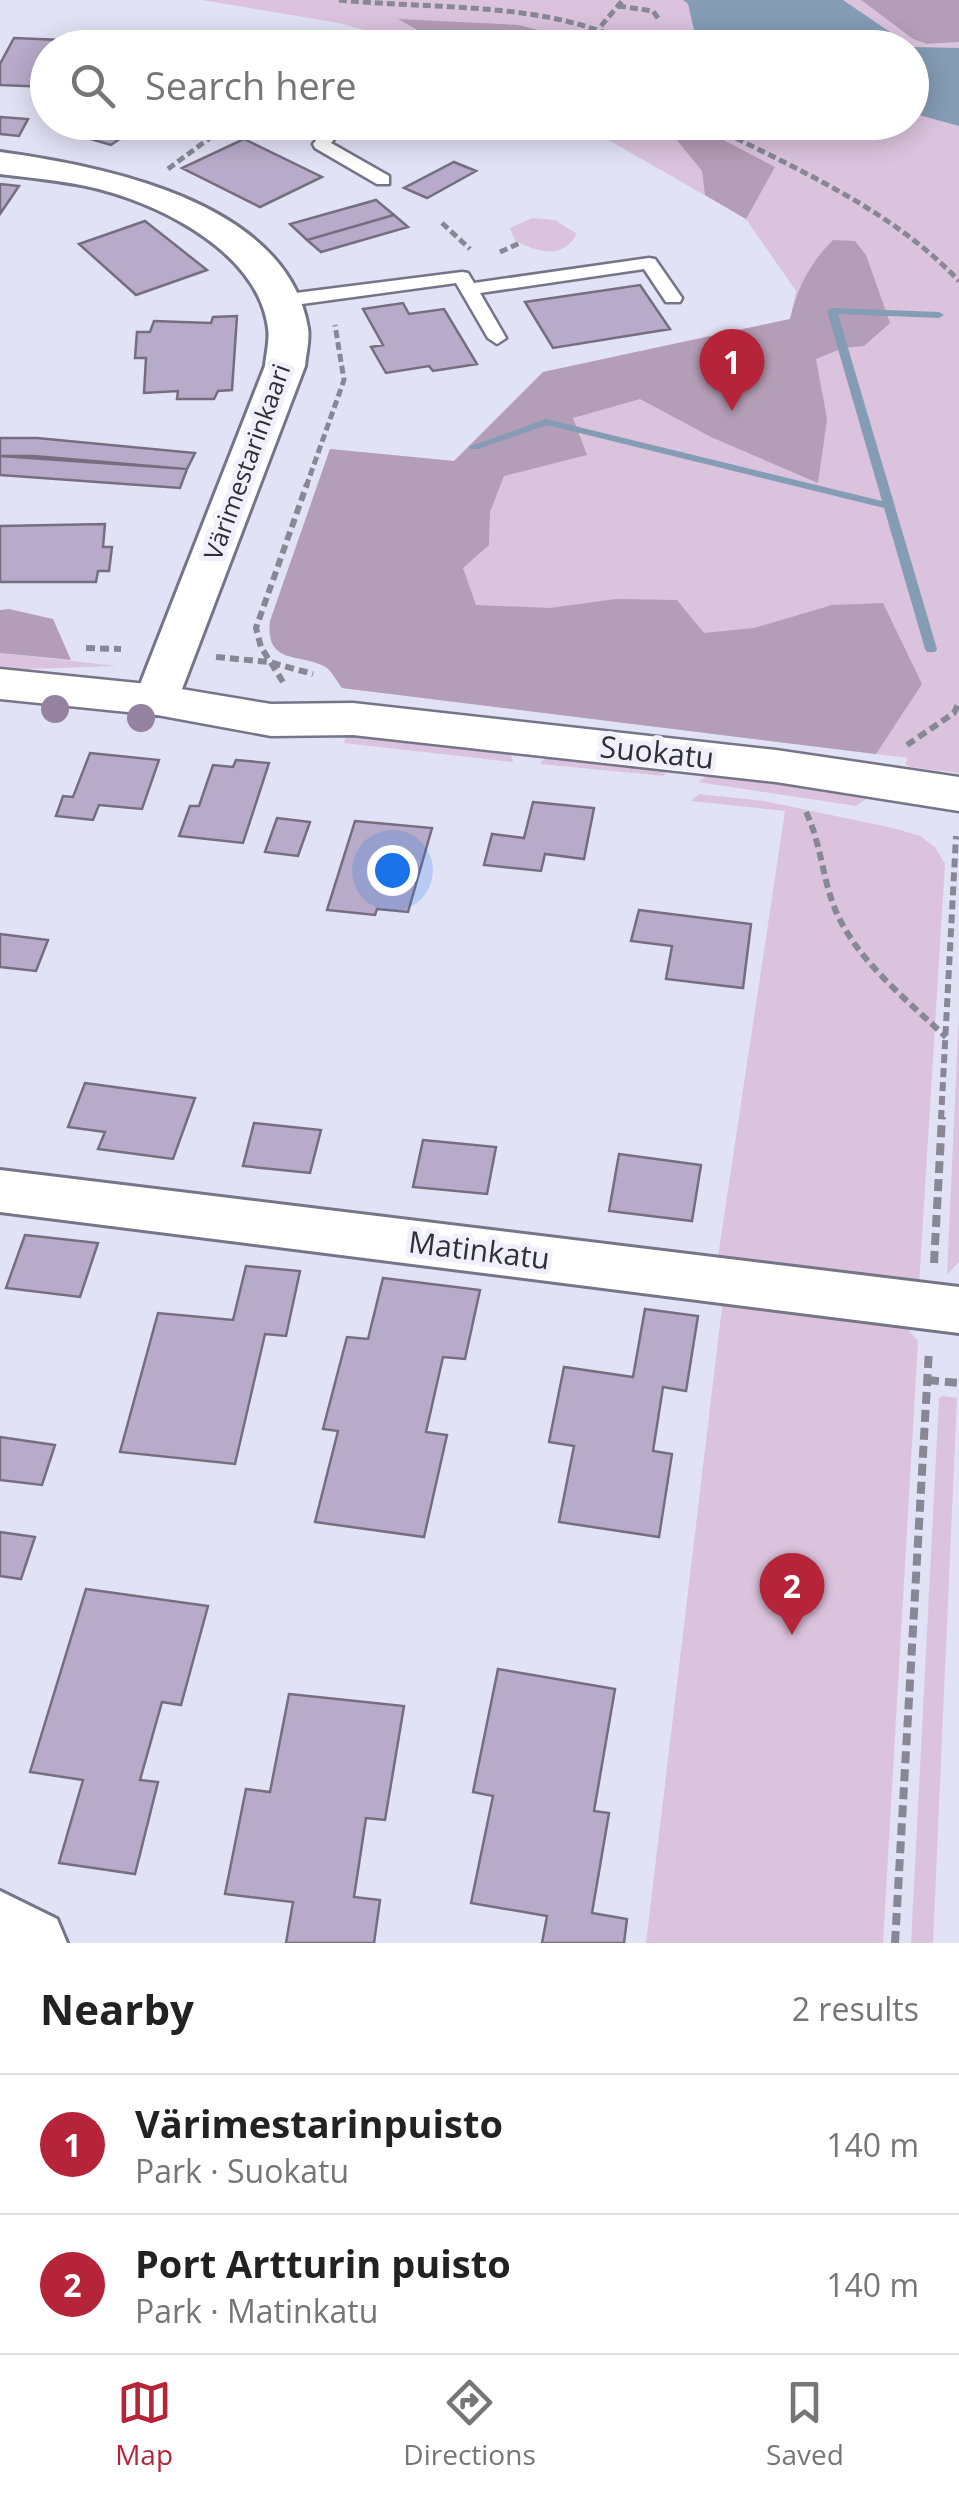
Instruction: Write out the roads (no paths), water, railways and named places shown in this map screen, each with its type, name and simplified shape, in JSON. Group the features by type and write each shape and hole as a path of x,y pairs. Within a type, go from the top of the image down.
{"street":[{"name":"Värimestarinkaari","path":"0,163 110,180 171,206 226,235 267,276 280,300 288,328 285,366 154,647 157,700"},
{"name":"Suokatu","path":"0,684 157,700 272,720 354,720 776,766 957,815"},
{"name":"Matinkatu","path":"0,1191 945,1308"},
{"path":"0,1925 31,1943"}],"lane":[{"path":"325,140 322,144 382,180"},
{"path":"469,289 649,263 674,298"},
{"path":"280,300 462,277 497,338"}],"water":[{"path":"683,0 843,0 887,30 694,30 688,4"},
{"path":"929,47 959,48 959,126 929,118"}],"waterway":[{"path":"931,649 832,311 939,315"},
{"path":"474,447 546,422 889,506"}],"place":[{"name":"Värimestarinpuisto","path":"732,411"},
{"name":"Port Artturin puisto","path":"792,1635"}]}
